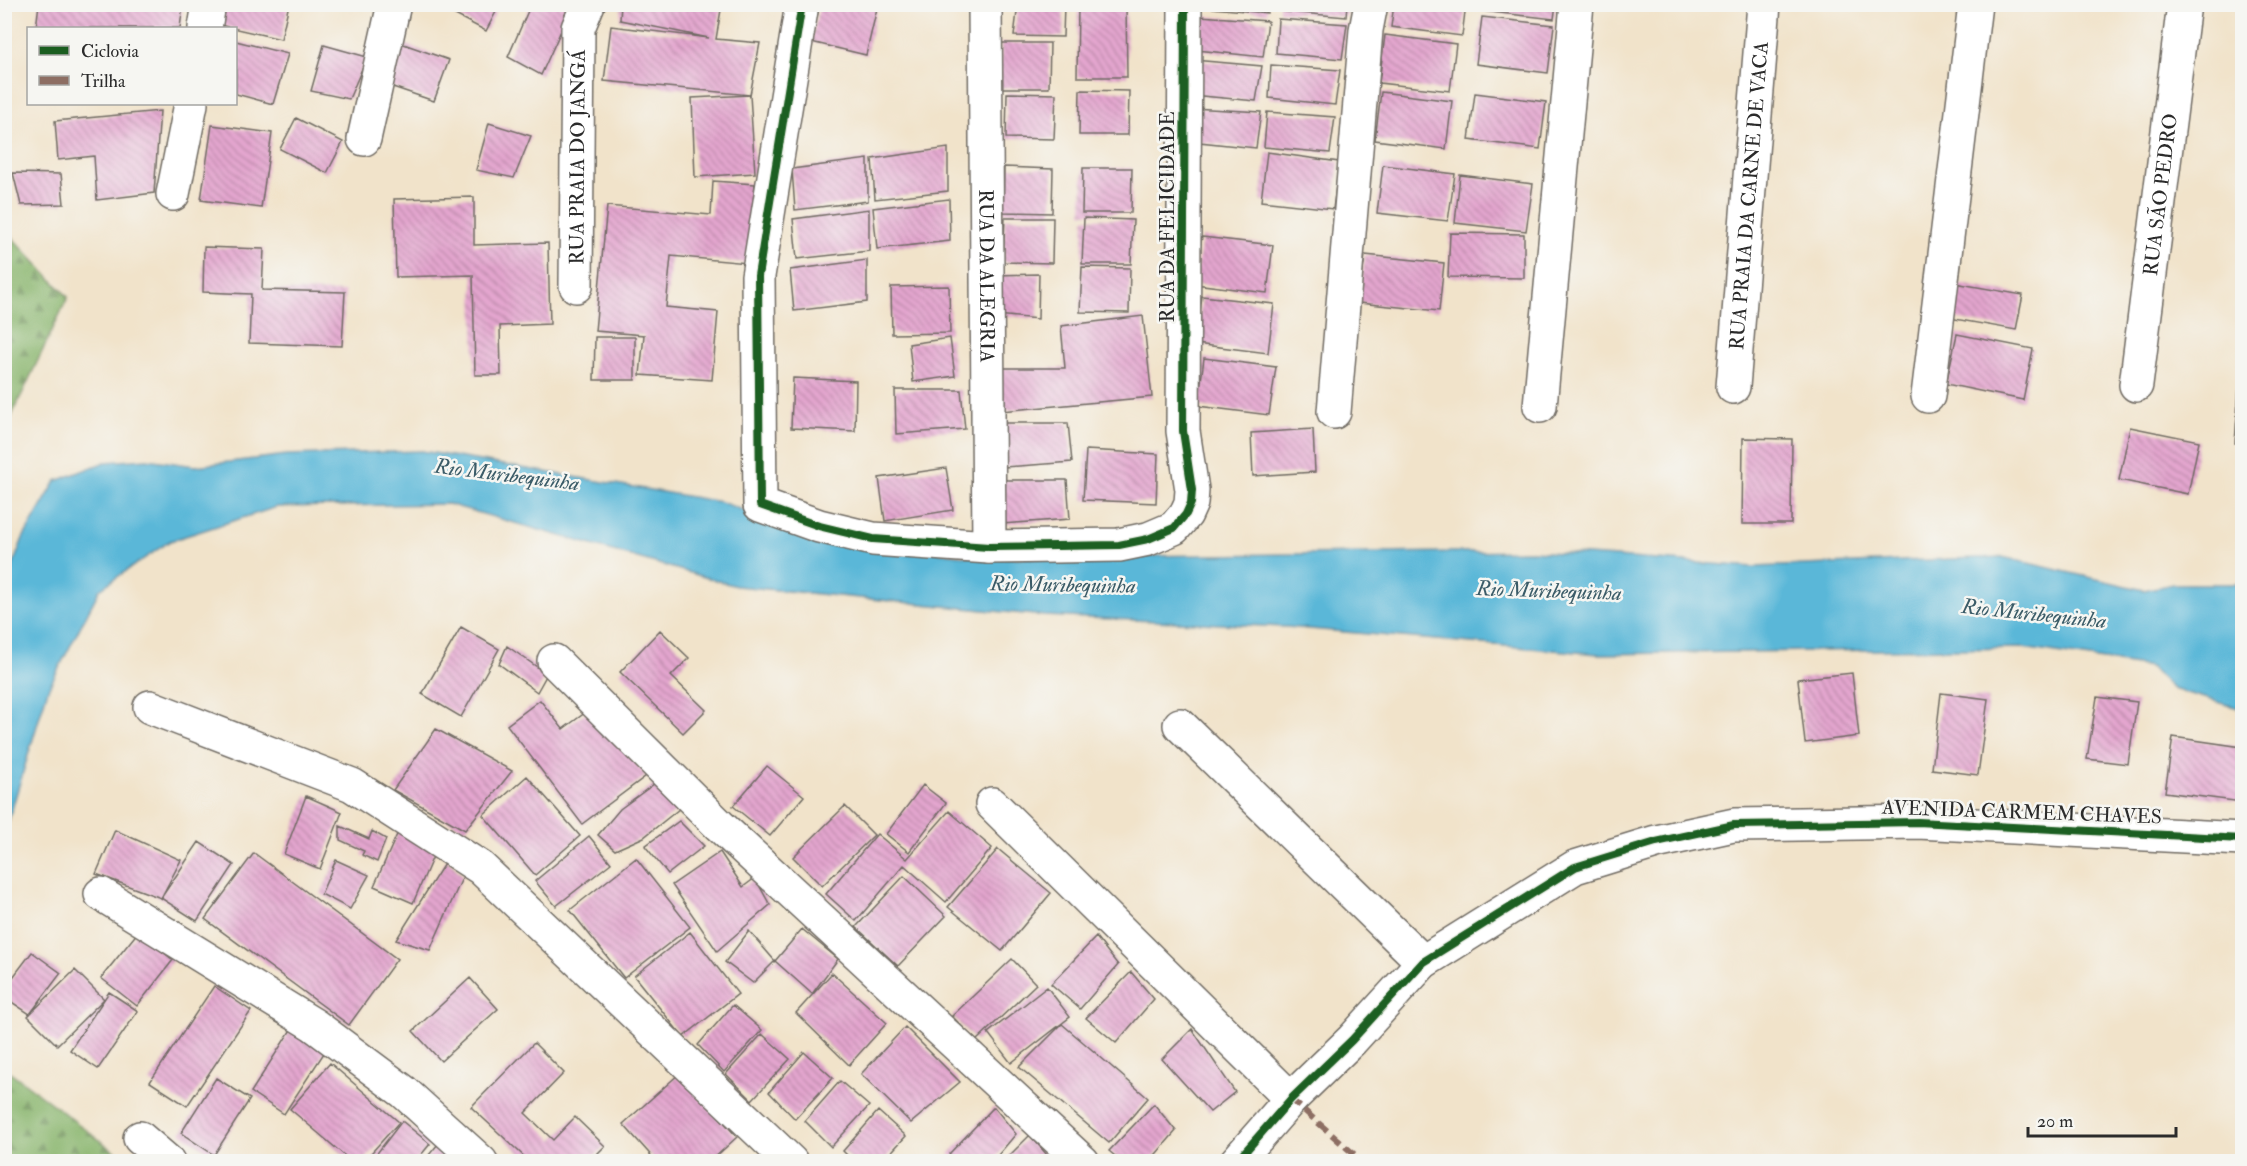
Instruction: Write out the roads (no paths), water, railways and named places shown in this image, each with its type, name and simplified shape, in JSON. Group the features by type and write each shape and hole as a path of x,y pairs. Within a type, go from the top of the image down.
{"street":[{"path":"205,27 209,4"},
{"path":"364,139 394,4"},
{"name":"RUA DA FELICIDADE","path":"802,4 758,276 760,505 819,526 873,539 989,547 1119,544 1148,539 1174,528 1191,503 1192,490 1183,430 1185,4"},
{"name":"RUA DA ALEGRIA","path":"984,4 989,547"},
{"path":"1334,412 1366,30 1371,4"},
{"path":"1540,406 1577,4"},
{"name":"RUA PRAIA DA CARNE DE VACA","path":"1733,387 1764,4"},
{"path":"1928,396 1975,4"},
{"name":"RUA SÃO PEDRO","path":"2136,385 2184,4"},
{"name":"RUA PRAIA DO JANGÁ","path":"576,286 583,16"},
{"path":"173,195 191,105"},
{"path":"554,662 719,825 1083,1161"},
{"path":"150,708 352,785 481,868 791,1161"},
{"path":"1179,724 1423,962"},
{"path":"992,804 1291,1099"},
{"name":"AVENIDA CARMEM CHAVES","path":"1236,1161 1291,1099 1352,1040 1423,962 1575,867 1656,842 1734,825 1918,822 2242,839"},
{"path":"101,894 314,1025 404,1092 481,1161"},
{"path":"140,1138 168,1161"}],"water":[{"name":"Rio Muribequinha","path":"422,451 721,502 811,535 981,558 1533,551 1754,567 2002,557 2144,590 2173,584 2242,584 2242,709 2173,689 2150,667 2023,648 1599,654 1287,627 1045,616 736,586 448,504 277,507 170,541 100,589 48,689 5,832 5,586 23,538 56,481 105,462 147,459 195,466 287,455"}]}
